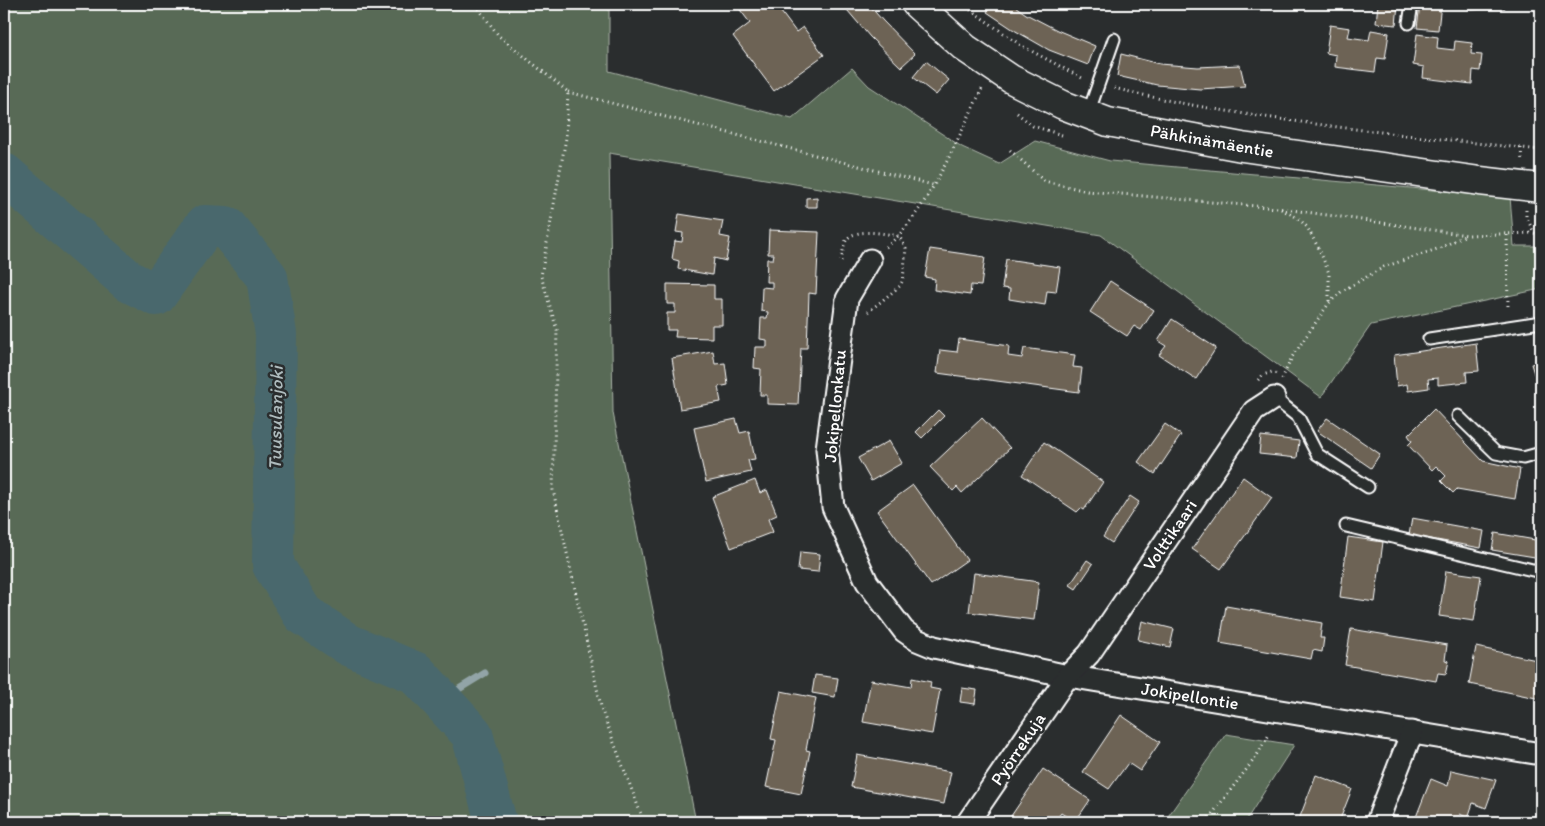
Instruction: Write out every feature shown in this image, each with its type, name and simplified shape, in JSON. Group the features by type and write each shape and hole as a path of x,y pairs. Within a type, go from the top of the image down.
{"street":[{"name":"Pähkinämäentie","path":"916,4 965,48 1011,79 1063,105 1108,122 1242,147 1541,188"},
{"name":"Jokipellonkatu","path":"867,582 833,507 827,449 847,299 870,260"},
{"name":"Volttikaari","path":"1068,676 1089,654 1254,411 1274,398"},
{"name":"Jokipellontie","path":"867,582 904,631 917,640 934,647 1068,676 1541,754"},
{"name":"Pyörrekuja","path":"968,822 1068,676"},
{"path":"1377,822 1412,732"}],"lane":[{"path":"1409,23 1412,4"},
{"path":"1088,114 1114,38"},
{"path":"1429,339 1541,322"},
{"path":"1274,398 1298,417 1317,454 1368,487"},
{"path":"1458,416 1496,453 1523,458 1541,453"},
{"path":"1346,526 1541,572"}],"path":[{"path":"478,4 478,8 499,36 568,92 933,185"},
{"path":"962,4 1022,46 1075,75 1098,84 1156,99 1250,116 1441,140 1541,150"},
{"path":"870,260 899,236 933,185 983,88"},
{"path":"568,92 566,138 541,276 557,330 553,490 602,711 644,822"},
{"path":"1010,150 1044,181 1087,191 1278,208 1467,235 1534,233 1541,235"},
{"path":"1278,208 1307,227 1329,273 1329,303"},
{"path":"840,270 845,243 849,237 857,233 899,236"},
{"path":"1274,398 1292,357 1329,303 1342,291 1384,267 1440,248 1467,235"},
{"path":"1507,235 1508,327"},
{"path":"865,314 900,286 906,248 899,236"},
{"path":"1206,822 1256,757 1274,725"}],"green space":[{"path":"4,4 609,4 609,71 792,119 852,68 869,86 962,147 999,164 1035,141 1110,161 1510,197 1514,246 1541,246 1541,289 1371,325 1321,397 1101,235 609,153 613,413 696,822 4,822"},
{"path":"1226,734 1294,745 1245,822 1164,822"}],"building":[{"path":"742,4 775,4 796,32 803,27 824,55 774,91 733,36 750,23 738,7"},
{"path":"842,4 868,4 915,54 901,67 870,37"},
{"path":"992,4 1012,4 1026,14 1057,30 1095,46 1088,65 1049,50 1014,30 987,12"},
{"path":"1378,4 1398,4 1396,25 1376,23"},
{"path":"1420,4 1441,4 1438,30 1417,28"},
{"path":"1470,4 1505,4 1505,8 1470,10"},
{"path":"1330,25 1350,28 1348,37 1369,40 1371,30 1389,33 1385,59 1377,58 1375,72 1335,67 1336,55 1326,53"},
{"path":"1417,34 1438,37 1437,48 1454,50 1455,41 1472,43 1471,54 1482,55 1480,71 1473,70 1472,84 1423,78 1424,67 1413,65"},
{"path":"1121,54 1160,64 1198,67 1240,65 1245,86 1200,89 1157,85 1117,76"},
{"path":"926,61 949,80 936,95 913,77"},
{"path":"817,197 817,207 806,207 806,198"},
{"path":"679,214 723,221 720,236 730,238 726,261 714,258 712,275 678,269 679,261 672,259 675,241 682,242 683,233 676,232"},
{"path":"769,230 819,232 816,294 809,293 807,348 801,348 798,405 767,404 767,395 760,395 761,369 754,368 755,347 767,347 767,340 760,339 761,318 767,318 768,312 761,311 762,287 772,288 772,282 766,282 767,259 773,259 774,254 768,254"},
{"path":"930,249 985,257 981,286 971,285 970,295 934,290 935,279 925,277"},
{"path":"1006,259 1060,267 1056,292 1047,291 1045,305 1009,299 1010,289 1002,288"},
{"path":"1110,281 1154,310 1141,330 1134,326 1127,336 1090,312"},
{"path":"667,284 714,285 714,299 722,299 722,325 712,325 712,338 675,337 676,330 667,330 667,313 675,313 675,304 667,304"},
{"path":"1172,319 1216,348 1196,379 1159,355 1166,346 1158,341"},
{"path":"959,339 1009,346 1008,356 1022,358 1024,348 1075,355 1073,367 1082,368 1079,392 937,373 940,350 957,352"},
{"path":"1476,343 1479,371 1466,372 1467,382 1438,385 1438,378 1428,379 1429,388 1408,391 1407,384 1397,386 1394,355"},
{"path":"1541,350 1541,382 1537,383 1531,364 1539,362 1536,352"},
{"path":"713,351 715,364 725,363 728,385 718,387 721,402 680,409 672,358"},
{"path":"1434,409 1483,461 1520,469 1515,499 1457,489 1453,493 1441,481 1446,476 1436,466 1432,470 1408,445 1412,441 1408,435"},
{"path":"938,410 944,416 922,438 916,432"},
{"path":"982,418 1010,448 962,493 957,487 953,491 930,467"},
{"path":"1327,418 1380,454 1371,468 1317,431"},
{"path":"736,419 740,433 749,431 755,459 748,460 751,472 706,482 694,428"},
{"path":"1165,424 1181,435 1155,474 1138,462"},
{"path":"1261,436 1299,441 1297,458 1259,454"},
{"path":"889,441 902,463 871,481 858,458"},
{"path":"1044,442 1103,482 1084,510 1081,508 1077,512 1022,475"},
{"path":"1243,477 1272,498 1221,569 1192,549"},
{"path":"755,480 760,493 767,490 777,515 768,519 773,532 731,548 712,497"},
{"path":"913,485 967,560 931,585 877,511"},
{"path":"1130,496 1139,502 1112,543 1103,537"},
{"path":"1412,518 1484,531 1481,548 1409,535"},
{"path":"1495,533 1541,541 1541,558 1492,550"},
{"path":"1348,537 1383,542 1375,602 1340,597"},
{"path":"800,552 820,554 818,572 798,570"},
{"path":"1087,560 1093,564 1076,589 1070,585"},
{"path":"1446,571 1481,576 1474,621 1439,616"},
{"path":"974,573 1039,582 1034,620 969,612"},
{"path":"1226,606 1322,623 1320,638 1324,638 1322,652 1313,650 1311,659 1220,643"},
{"path":"1142,621 1174,629 1170,647 1138,640"},
{"path":"1351,629 1447,645 1445,660 1449,661 1446,674 1438,673 1436,681 1345,665"},
{"path":"1476,647 1541,661 1541,699 1469,684"},
{"path":"815,675 838,678 835,697 812,693"},
{"path":"912,678 931,682 930,688 940,690 932,734 863,722 871,680 911,687"},
{"path":"962,688 977,690 975,704 960,702"},
{"path":"781,691 816,698 806,750 810,751 801,794 766,787 776,740 771,739"},
{"path":"1121,715 1160,742 1140,771 1128,763 1109,789 1083,772"},
{"path":"857,755 951,772 944,804 851,787"},
{"path":"1043,769 1090,800 1075,822 1061,813 1054,822 1015,822 1009,819"},
{"path":"1451,770 1496,780 1486,808 1473,803 1468,818 1460,814 1457,822 1414,822 1431,779 1448,786"},
{"path":"1316,775 1352,789 1339,822 1298,822"}],"waterway":[{"name":"Tuusulanjoki","path":"4,174 130,282 156,295 205,226 226,227 267,277 276,334 273,565 303,614 349,645 416,673 472,734 496,822"},
{"path":"441,700 485,673"}]}
